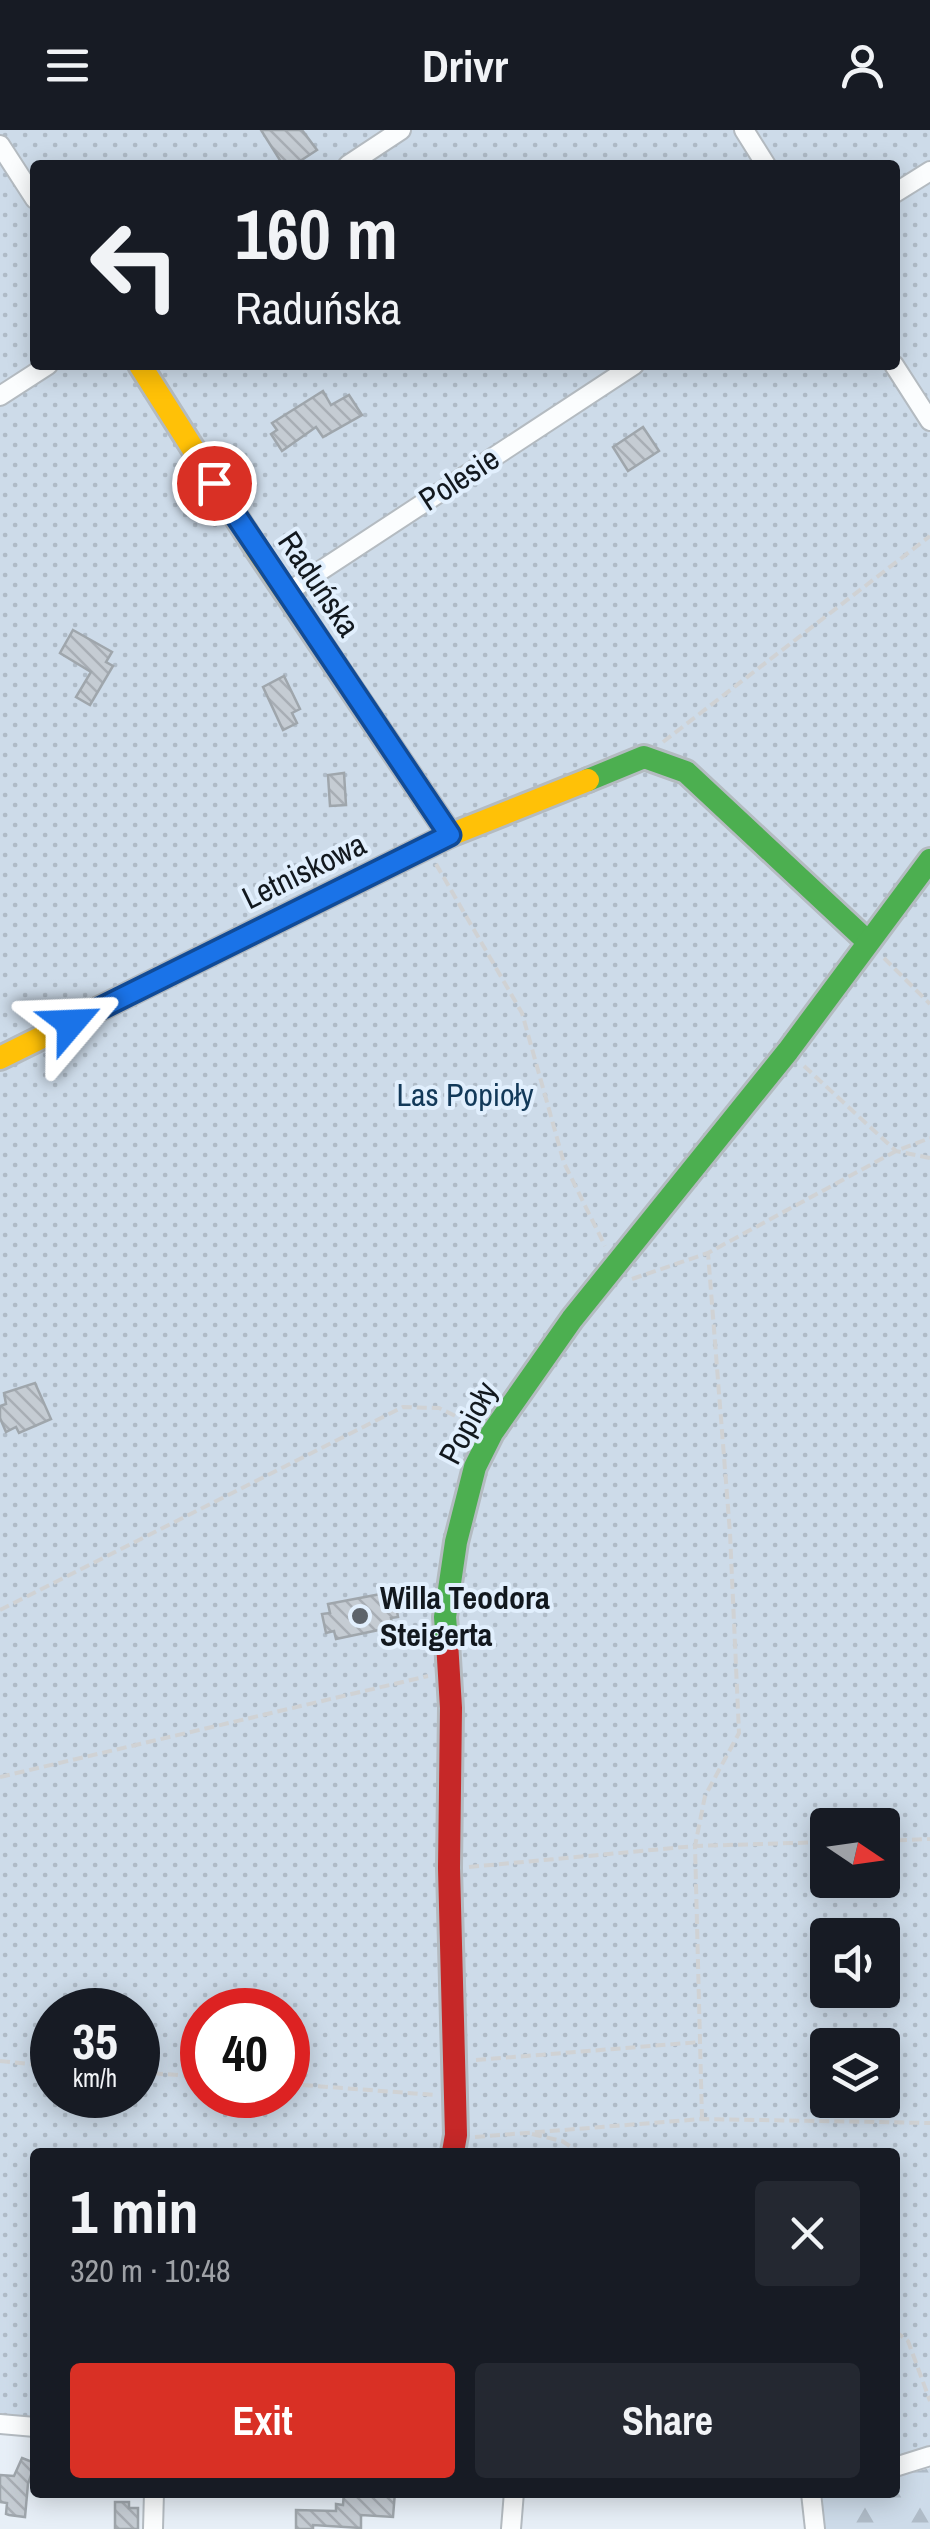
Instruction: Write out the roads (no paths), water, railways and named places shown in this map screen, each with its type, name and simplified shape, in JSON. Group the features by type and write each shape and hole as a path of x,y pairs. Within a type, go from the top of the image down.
{"street":[{"path":"356,160 401,130"},
{"path":"744,130 763,160"},
{"path":"0,144 30,190"},
{"path":"900,191 930,170"},
{"path":"0,396 40,370"},
{"name":"Raduńska","path":"143,370 286,594 450,835"},
{"name":"Polesie","path":"286,594 626,370"},
{"path":"897,370 930,421"},
{"name":"Letniskowa","path":"0,1058 450,835 644,757 686,772 867,941"},
{"name":"Popioły","path":"454,2144 449,1868 451,1724 445,1616 456,1542 476,1467 492,1433 572,1319 788,1051 930,860"},
{"path":"0,2424 30,2427"},
{"path":"900,2465 930,2456"},
{"path":"154,2498 154,2529"},
{"path":"510,2529 513,2498"},
{"path":"811,2498 815,2529"}],"place":[{"name":"Willa Teodora Steigerta","path":"360,1616"}],"park label":[{"name":"Las Popioły","path":"465,1095"}]}
